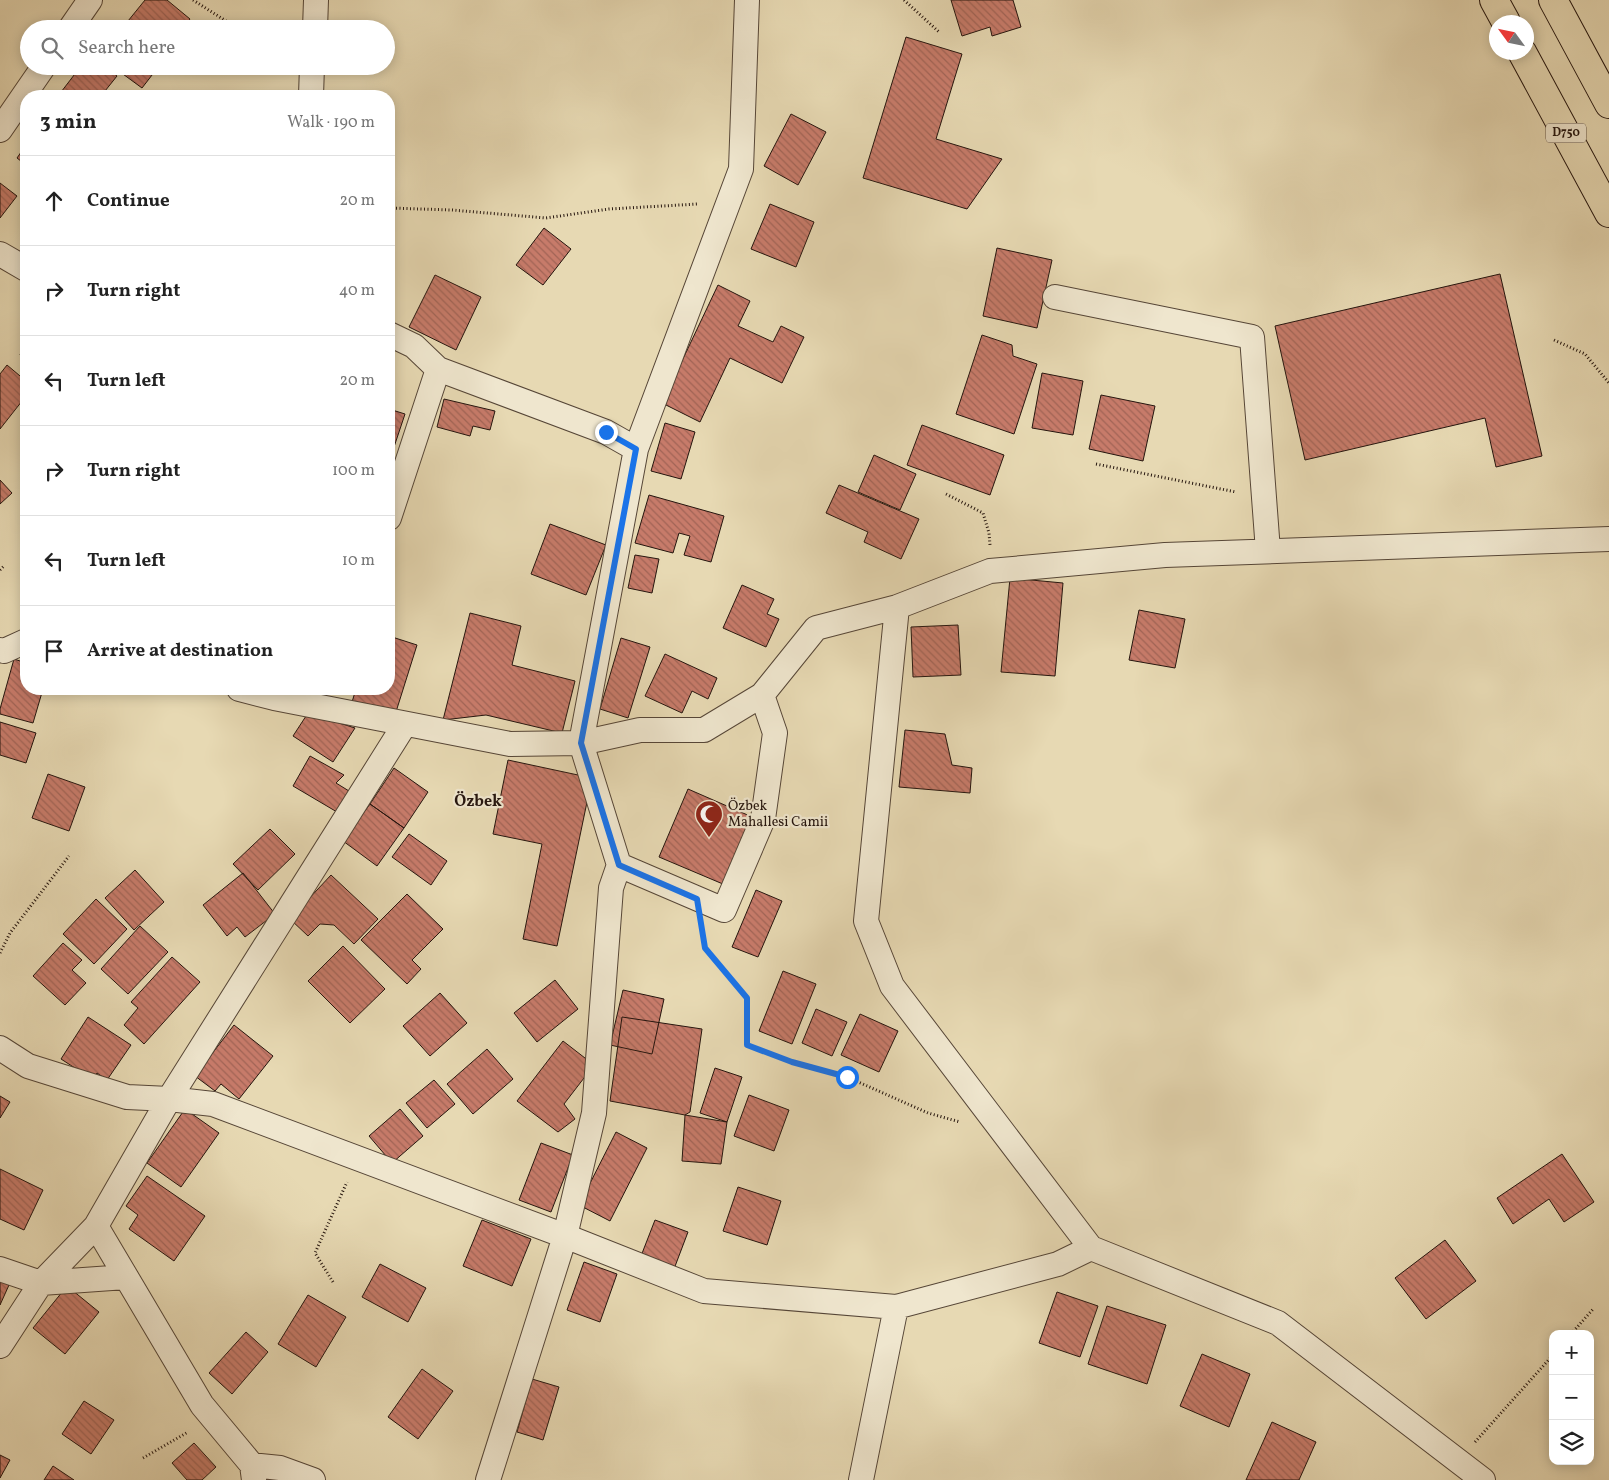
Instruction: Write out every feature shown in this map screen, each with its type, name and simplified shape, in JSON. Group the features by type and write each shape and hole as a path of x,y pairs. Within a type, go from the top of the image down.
{"highway":[{"path":"1494,0 1502,15"},
{"path":"1556,1 1609,104"},
{"name":"D750","path":"1526,60 1609,213"}],"street":[{"path":"76,20 90,0"},
{"path":"315,20 316,0"},
{"path":"488,1480 565,1236 594,1113 611,888 619,865 581,743 636,449 742,170 747,0"},
{"path":"28,90 38,75"},
{"path":"311,90 312,75"},
{"path":"0,130 20,101"},
{"path":"0,254 20,266"},
{"path":"1055,297 1252,337 1268,551"},
{"path":"395,337 414,346 438,369 606,432 636,449"},
{"path":"395,500 438,369"},
{"path":"262,695 274,698 329,698 404,724 510,744 581,743 640,730 704,730 762,695 816,628 897,607 990,571 1165,555 1609,539"},
{"path":"897,607 866,921 892,986 1091,1248 1278,1323 1483,1480"},
{"path":"1,654 20,644"},
{"path":"619,865 724,910 763,818 775,733 762,695"},
{"path":"0,1346 41,1283 96,1226 169,1099 404,724"},
{"path":"0,1048 28,1066 127,1097 213,1104 565,1236 704,1291 896,1307 1058,1264 1091,1248"},
{"path":"96,1226 202,1405 253,1473 280,1468 313,1480"},
{"path":"0,1269 41,1283 126,1277"},
{"path":"861,1480 896,1307"}],"path":[{"path":"193,0 224,20"},
{"path":"904,0 939,32"},
{"path":"395,208 452,210 546,218 609,209 729,202"},
{"path":"1554,340 1585,354 1609,383"},
{"path":"1096,464 1264,498"},
{"path":"946,494 983,513 989,533 990,571"},
{"path":"0,570 4,566"},
{"path":"0,953 10,933 69,856"},
{"path":"697,899 705,948 747,998 747,1045 792,1062 847,1077 928,1113 963,1123"},
{"path":"333,1282 315,1252 357,1159"},
{"path":"1575,1330 1594,1308"},
{"path":"1458,1461 1549,1359"},
{"path":"143,1458 212,1418"}],"building":[{"path":"145,0 167,0 190,19 189,20 129,20"},
{"path":"951,0 1013,0 1021,27 992,36 990,27 962,36"},
{"path":"906,37 962,54 936,139 1002,159 967,209 863,178"},
{"path":"74,75 117,76 106,90 63,90"},
{"path":"124,75 152,75 142,88"},
{"path":"791,114 826,132 798,185 764,166"},
{"path":"0,183 17,196 0,218"},
{"path":"770,204 814,222 796,267 751,249"},
{"path":"544,228 571,249 543,285 516,265"},
{"path":"997,248 1052,260 1037,328 983,316"},
{"path":"1500,274 1542,456 1496,467 1485,418 1305,460 1275,326"},
{"path":"435,275 481,297 456,350 409,327"},
{"path":"718,285 750,301 738,326 773,342 781,326 804,337 782,383 730,358 700,422 662,403"},
{"path":"982,335 1012,345 1013,356 1037,364 1014,434 956,414"},
{"path":"7,365 20,376 20,404 0,429 0,374"},
{"path":"1042,373 1083,381 1073,435 1032,428"},
{"path":"1101,395 1155,406 1143,461 1089,449"},
{"path":"444,399 495,411 490,430 473,426 470,436 437,427"},
{"path":"395,411 405,414 395,444"},
{"path":"665,423 695,432 681,479 651,471"},
{"path":"922,425 1004,455 990,495 907,465"},
{"path":"874,455 916,474 900,510 858,492"},
{"path":"0,480 12,493 0,504"},
{"path":"839,485 919,519 901,559 864,542 868,532 826,513"},
{"path":"649,495 724,516 711,562 684,555 690,536 679,533 673,553 635,543"},
{"path":"550,524 606,545 586,595 531,574"},
{"path":"635,555 659,559 652,593 628,588"},
{"path":"1010,578 1063,583 1055,676 1001,672"},
{"path":"742,585 774,599 767,614 779,619 766,647 723,628"},
{"path":"1139,610 1185,619 1175,668 1129,660"},
{"path":"470,613 521,626 512,665 575,681 562,733 486,715 443,720"},
{"path":"958,625 961,675 913,677 911,627"},
{"path":"395,638 417,645 395,715 352,702 354,695 395,695"},
{"path":"621,638 650,647 628,718 600,709"},
{"path":"665,654 717,678 708,699 692,691 682,713 645,696"},
{"path":"14,659 20,661 20,695 41,695 33,723 0,714"},
{"path":"308,713 355,728 333,762 293,736"},
{"path":"0,722 36,733 26,763 0,755"},
{"path":"905,730 945,734 952,765 972,768 970,793 899,787"},
{"path":"310,756 344,775 336,783 349,791 337,812 293,786"},
{"path":"508,760 592,778 557,946 523,939 542,844 493,834"},
{"path":"394,768 428,792 404,828 370,804"},
{"path":"48,774 85,787 69,831 32,818"},
{"name":"Özbek Mahallesi Camii","path":"688,789 759,820 730,887 659,857"},
{"path":"370,804 404,828 377,866 343,841"},
{"path":"270,829 295,854 258,890 233,864"},
{"path":"409,834 447,861 431,885 392,857"},
{"path":"135,870 164,902 134,930 105,898"},
{"path":"243,873 275,914 245,937 237,927 227,936 203,905"},
{"path":"331,875 378,919 354,944 334,925 320,924 308,936 290,919"},
{"path":"756,890 782,901 758,957 732,947"},
{"path":"407,894 443,929 412,960 421,969 407,984 361,940"},
{"path":"96,899 127,929 94,964 63,934"},
{"path":"140,926 168,952 128,994 101,969"},
{"path":"63,943 82,960 72,970 86,983 65,1005 33,976"},
{"path":"343,946 385,989 350,1023 308,981"},
{"path":"172,957 200,982 144,1044 124,1025 138,1008 131,1002"},
{"path":"783,971 816,984 792,1044 759,1031"},
{"path":"555,980 578,1009 537,1042 514,1013"},
{"path":"623,990 664,999 652,1054 610,1045"},
{"path":"440,993 467,1023 430,1056 403,1026"},
{"path":"816,1009 847,1022 832,1056 802,1043"},
{"path":"860,1014 898,1031 879,1072 841,1055"},
{"path":"88,1017 131,1045 107,1080 97,1073 92,1079 61,1059"},
{"path":"622,1017 702,1029 690,1112 685,1115 610,1101"},
{"path":"234,1025 273,1056 239,1099 221,1084 215,1091 195,1076"},
{"path":"563,1041 594,1065 564,1104 575,1119 558,1132 517,1101"},
{"path":"487,1049 513,1079 473,1114 447,1084"},
{"path":"715,1068 742,1077 727,1122 700,1113"},
{"path":"434,1080 455,1104 427,1128 406,1103"},
{"path":"749,1095 789,1110 774,1151 734,1136"},
{"path":"0,1096 10,1102 0,1118"},
{"path":"185,1109 219,1133 181,1187 147,1163"},
{"path":"400,1109 423,1136 392,1163 369,1136"},
{"path":"685,1115 727,1122 721,1164 682,1161"},
{"path":"616,1132 647,1148 610,1221 579,1205"},
{"path":"541,1143 573,1155 551,1212 519,1200"},
{"path":"1562,1154 1594,1202 1564,1222 1549,1199 1513,1224 1497,1198"},
{"path":"0,1169 43,1190 24,1230 0,1219"},
{"path":"147,1176 205,1216 174,1261 129,1229 138,1215 126,1206"},
{"path":"738,1187 781,1201 767,1245 723,1231"},
{"path":"482,1220 531,1239 512,1286 463,1266"},
{"path":"655,1220 688,1232 674,1269 641,1256"},
{"path":"1445,1240 1476,1281 1426,1319 1395,1278"},
{"path":"584,1262 617,1274 600,1322 567,1310"},
{"path":"380,1264 426,1288 408,1322 362,1297"},
{"path":"0,1280 9,1285 0,1305"},
{"path":"67,1286 99,1312 65,1354 33,1328"},
{"path":"1057,1292 1098,1306 1080,1357 1039,1343"},
{"path":"308,1295 346,1317 316,1367 278,1344"},
{"path":"1107,1306 1166,1325 1147,1384 1088,1364"},
{"path":"246,1332 268,1352 232,1394 209,1373"},
{"path":"1202,1354 1250,1374 1229,1427 1180,1406"},
{"path":"422,1369 453,1391 418,1439 388,1417"},
{"path":"532,1379 559,1387 543,1440 517,1432"},
{"path":"84,1401 114,1420 91,1454 62,1434"},
{"path":"1272,1422 1316,1442 1299,1480 1246,1480"},
{"path":"194,1443 216,1467 202,1480 187,1480 172,1463"},
{"path":"0,1455 10,1460 0,1478"},
{"path":"53,1466 74,1480 44,1480"}],"place":[{"name":"Özbek Mahallesi Camii","path":"709,838"}],"district":[{"name":"Özbek","path":"478,802"}],"route":[{"path":"606,432 636,449 581,743 619,865 697,899 705,948 747,998 747,1045 792,1062 847,1077"}]}
